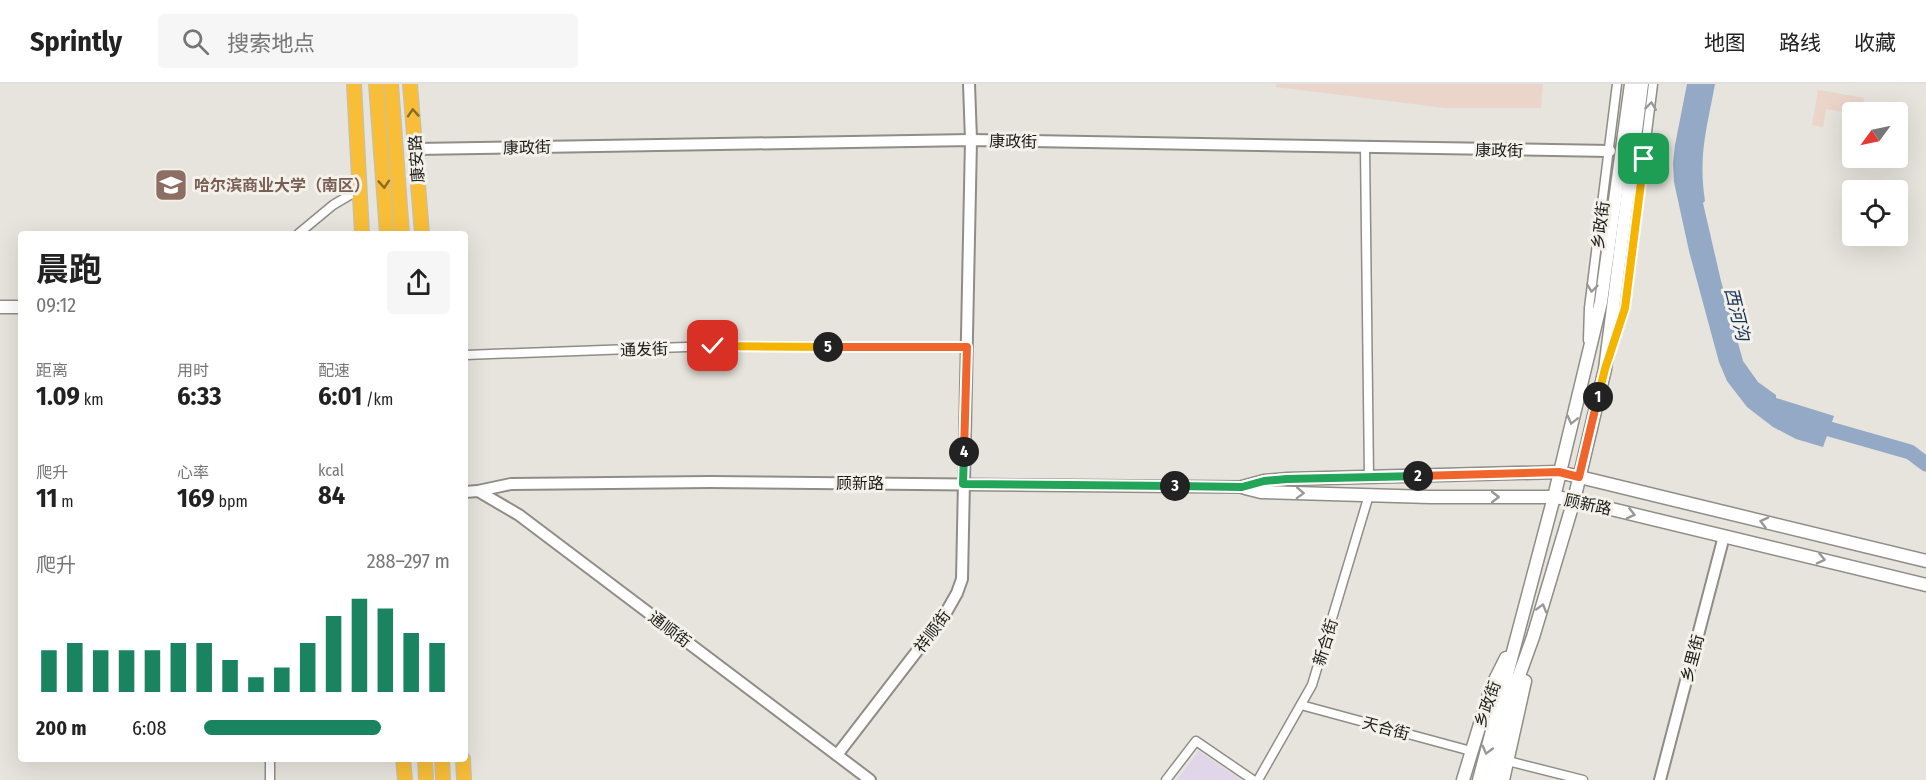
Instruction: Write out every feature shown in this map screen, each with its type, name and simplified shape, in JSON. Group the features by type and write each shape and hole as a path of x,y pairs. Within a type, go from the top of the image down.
{"highway":[{"path":"354,84 362,231"},
{"path":"376,84 387,231"},
{"path":"391,84 402,231"},
{"name":"康安路","path":"411,84 422,231"},
{"path":"403,762 405,780"},
{"path":"411,762 412,780"},
{"path":"425,762 426,780"},
{"path":"442,762 443,780"},
{"path":"454,762 456,780"},
{"path":"462,762 464,780"}],"main road":[{"name":"乡政街","path":"1511,682 1519,630 1601,302 1631,84"},
{"name":"乡政街","path":"1503,780 1533,637 1574,500 1605,369 1642,84"},
{"path":"0,307 18,307"},
{"name":"顾新路","path":"1242,487 1264,481 1287,479 1559,472 1924,561"},
{"name":"顾新路","path":"1242,487 1261,492 1554,497 1926,585"},
{"name":"乡政街","path":"1464,780 1491,688 1519,630"},
{"name":"乡政街","path":"1511,682 1533,637"},
{"path":"1479,780 1511,682"},
{"path":"1491,780 1511,682"}],"street":[{"name":"祥顺街","path":"837,755 944,616 962,579 971,140 969,84"},
{"name":"乡政街","path":"1586,367 1589,308 1617,84"},
{"name":"乡政街","path":"1605,369 1625,308 1653,84"},
{"name":"康政街","path":"416,149 971,140 1610,151"},
{"path":"1365,148 1369,478"},
{"path":"302,231 333,205 360,189"},
{"name":"通发街","path":"468,355 713,346 967,347"},
{"name":"顾新路","path":"478,491 511,484 699,483 1242,487"},
{"path":"468,492 478,491"},
{"name":"通顺街","path":"478,491 519,515 870,780"},
{"name":"新合街","path":"1258,780 1312,685 1370,495"},
{"name":"乡里街","path":"1660,780 1724,536"},
{"name":"天合街","path":"1300,705 1471,751"},
{"path":"1166,780 1196,741 1253,780"},
{"path":"1508,761 1583,780"},
{"path":"270,762 270,780"}],"shaded area":[{"path":"1276,84 1543,84 1541,108 1446,108 1276,87"},
{"path":"1818,90 1864,98 1863,102 1842,102 1842,112 1826,109 1823,127 1812,125"},
{"path":"1199,751 1241,780 1177,780"}],"water":[{"path":"1687,84 1715,84 1703,155 1705,201 1703,203 1743,361 1758,382 1776,395 1776,398 1834,416 1823,447 1796,439 1773,427 1747,407 1727,381 1719,362 1689,251 1674,182 1675,145"}],"waterway":[{"name":"西河沟","path":"1812,424 1910,452 1926,464"}],"place":[{"name":"哈尔滨商业大学（南区）","path":"171,185"}],"route":[{"path":"713,346 967,347 963,484 1242,487 1264,481 1287,479 1559,472 1579,477 1605,369 1625,308 1644,159"}]}
